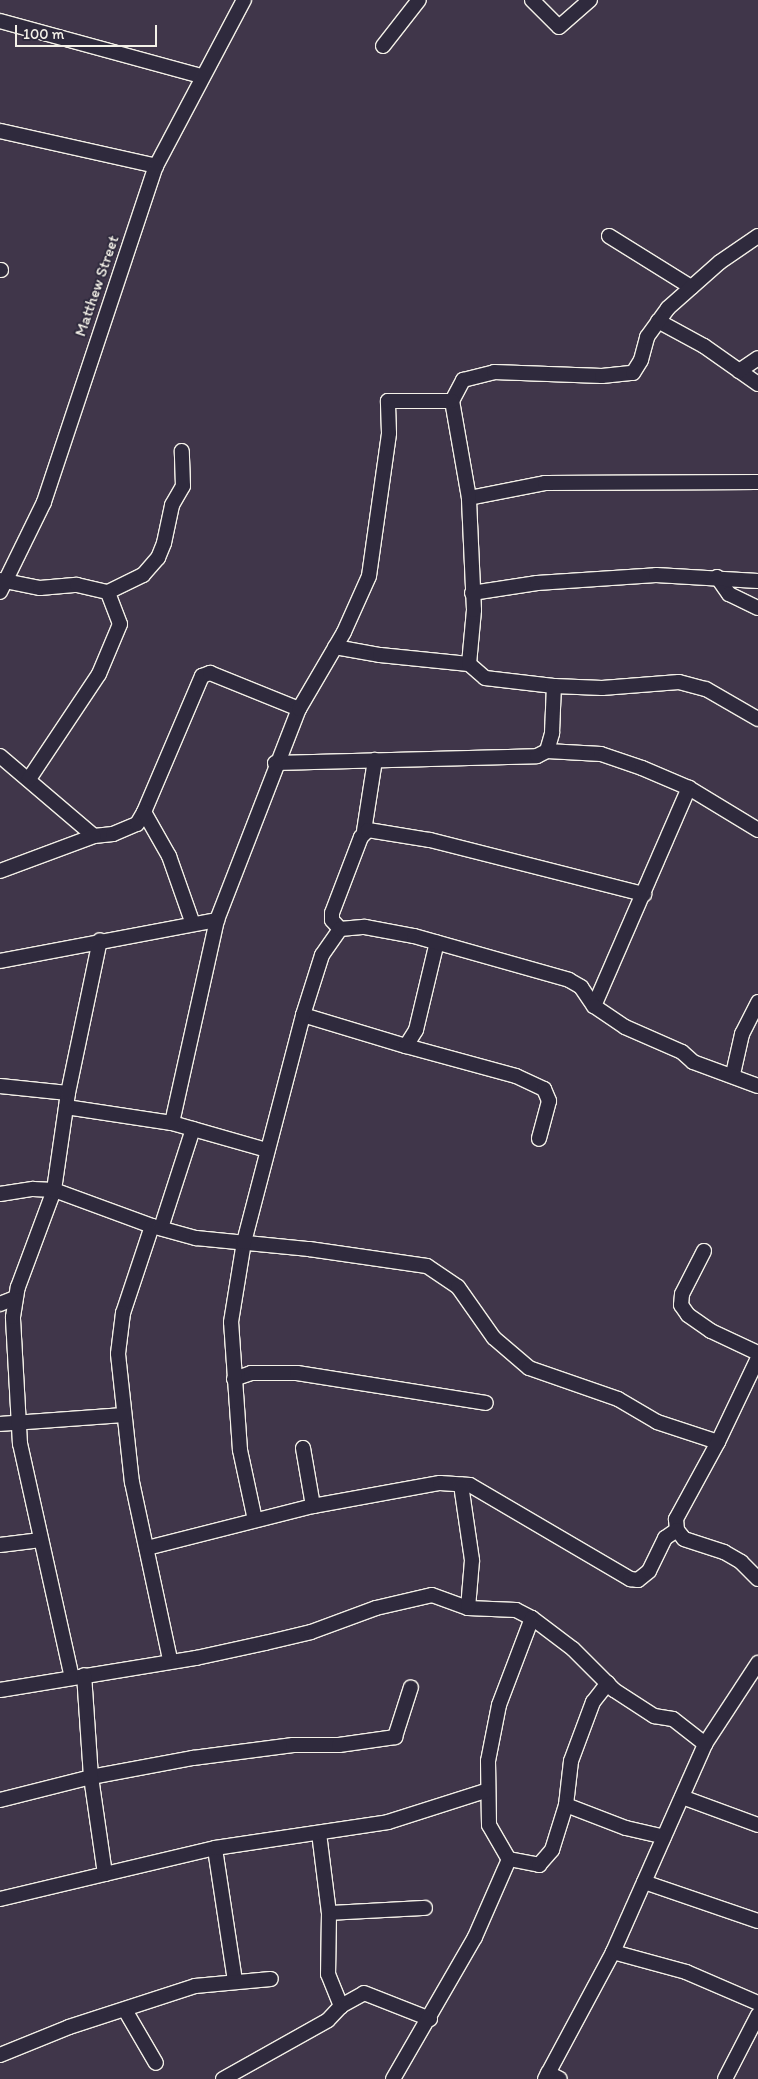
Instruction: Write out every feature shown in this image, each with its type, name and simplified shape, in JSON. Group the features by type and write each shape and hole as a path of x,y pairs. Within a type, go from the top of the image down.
{"street":[{"name":"Matthew Street","path":"2,584 44,502 156,166 201,76 244,0"},
{"path":"383,46 419,0"},
{"path":"532,0 559,27 590,0"},
{"path":"0,21 201,76"},
{"path":"0,131 156,166"},
{"path":"610,236 691,287"},
{"path":"469,664 474,610 469,498 452,401 463,380 494,372 585,376 633,373 641,360 647,337 658,320 691,287 758,236"},
{"path":"658,320 758,384"},
{"path":"740,371 758,358"},
{"path":"172,1123 217,920 275,763 299,709 335,647 369,576 389,433 388,400 452,401"},
{"path":"2,584 40,588 77,585 108,592 143,575 158,558 172,505 183,486 182,451"},
{"path":"469,498 545,483 758,482"},
{"path":"472,593 537,583 656,575 717,577 758,581"},
{"path":"717,577 730,594 758,608"},
{"path":"29,779 99,674 120,624 108,592"},
{"path":"335,647 380,656 469,664 485,678 554,686 602,688 679,682 706,688 758,718"},
{"path":"0,871 94,836 113,834 137,824 144,812 202,676 210,673 299,709"},
{"path":"547,751 552,733 554,686"},
{"path":"275,763 527,756 547,751 601,754 689,788 758,830"},
{"path":"0,756 94,836"},
{"path":"340,929 332,920 332,913 364,831 375,760"},
{"path":"594,1006 689,788"},
{"path":"144,812 169,856 193,924"},
{"path":"364,831 430,840 644,894"},
{"path":"0,961 100,940 217,920"},
{"path":"340,929 365,927 438,942 569,980 581,987 594,1006 625,1027 682,1052 693,1062 733,1074 758,1086"},
{"path":"255,1520 240,1450 232,1322 244,1242 303,1015 322,956 340,929"},
{"path":"100,940 67,1100 54,1190 15,1298 13,1326 20,1444 33,1491 39,1540 78,1676 105,1874"},
{"path":"406,1046 416,1030 438,942"},
{"path":"733,1074 735,1052 758,1002"},
{"path":"303,1015 516,1076 544,1089 549,1101 539,1139"},
{"path":"0,1086 172,1123 267,1150"},
{"path":"170,1660 148,1548 132,1482 118,1354 123,1313 193,1129"},
{"path":"0,1194 33,1189 54,1190 156,1227 196,1238 244,1242 427,1266 458,1287 494,1338 529,1368 618,1400 657,1422 718,1442"},
{"path":"704,1251 682,1294 681,1305 688,1315 711,1330 758,1353"},
{"path":"0,1304 15,1298"},
{"path":"758,1358 718,1442 679,1508 676,1519 678,1530 684,1539 724,1552 741,1562 758,1579"},
{"path":"234,1378 251,1373 297,1373 486,1403"},
{"path":"0,1424 19,1421 124,1415"},
{"path":"303,1448 314,1506"},
{"path":"148,1548 314,1506 440,1483 470,1485 630,1579 638,1580 649,1571 665,1538 670,1532 678,1530"},
{"path":"461,1485 472,1560 468,1608"},
{"path":"0,1545 39,1540"},
{"path":"0,1690 170,1660 196,1658 265,1643 310,1632 376,1608 432,1595 468,1608 516,1610 532,1618 573,1649 608,1683 654,1716 677,1721 705,1744"},
{"path":"532,1618 499,1705 488,1761 489,1825 509,1859 539,1865 552,1850 566,1805 571,1762 593,1702 608,1683"},
{"path":"551,2077 613,1952 705,1744 758,1663"},
{"path":"0,1800 92,1777 293,1744 339,1746 395,1737 410,1687"},
{"path":"0,1899 215,1848 388,1822 488,1790"},
{"path":"682,1796 758,1825"},
{"path":"566,1805 626,1828 664,1837"},
{"path":"319,1833 329,1913 328,1974 341,2006"},
{"path":"215,1848 235,1981"},
{"path":"394,2079 475,1937 509,1859"},
{"path":"644,1882 758,1921"},
{"path":"329,1913 425,1908"},
{"path":"613,1952 686,1972 758,2003"},
{"path":"0,2055 69,2027 194,1986 271,1979"},
{"path":"223,2079 328,2020 341,2006 364,1993 430,2018"},
{"path":"125,2010 156,2063"},
{"path":"725,2079 758,2015"}]}
